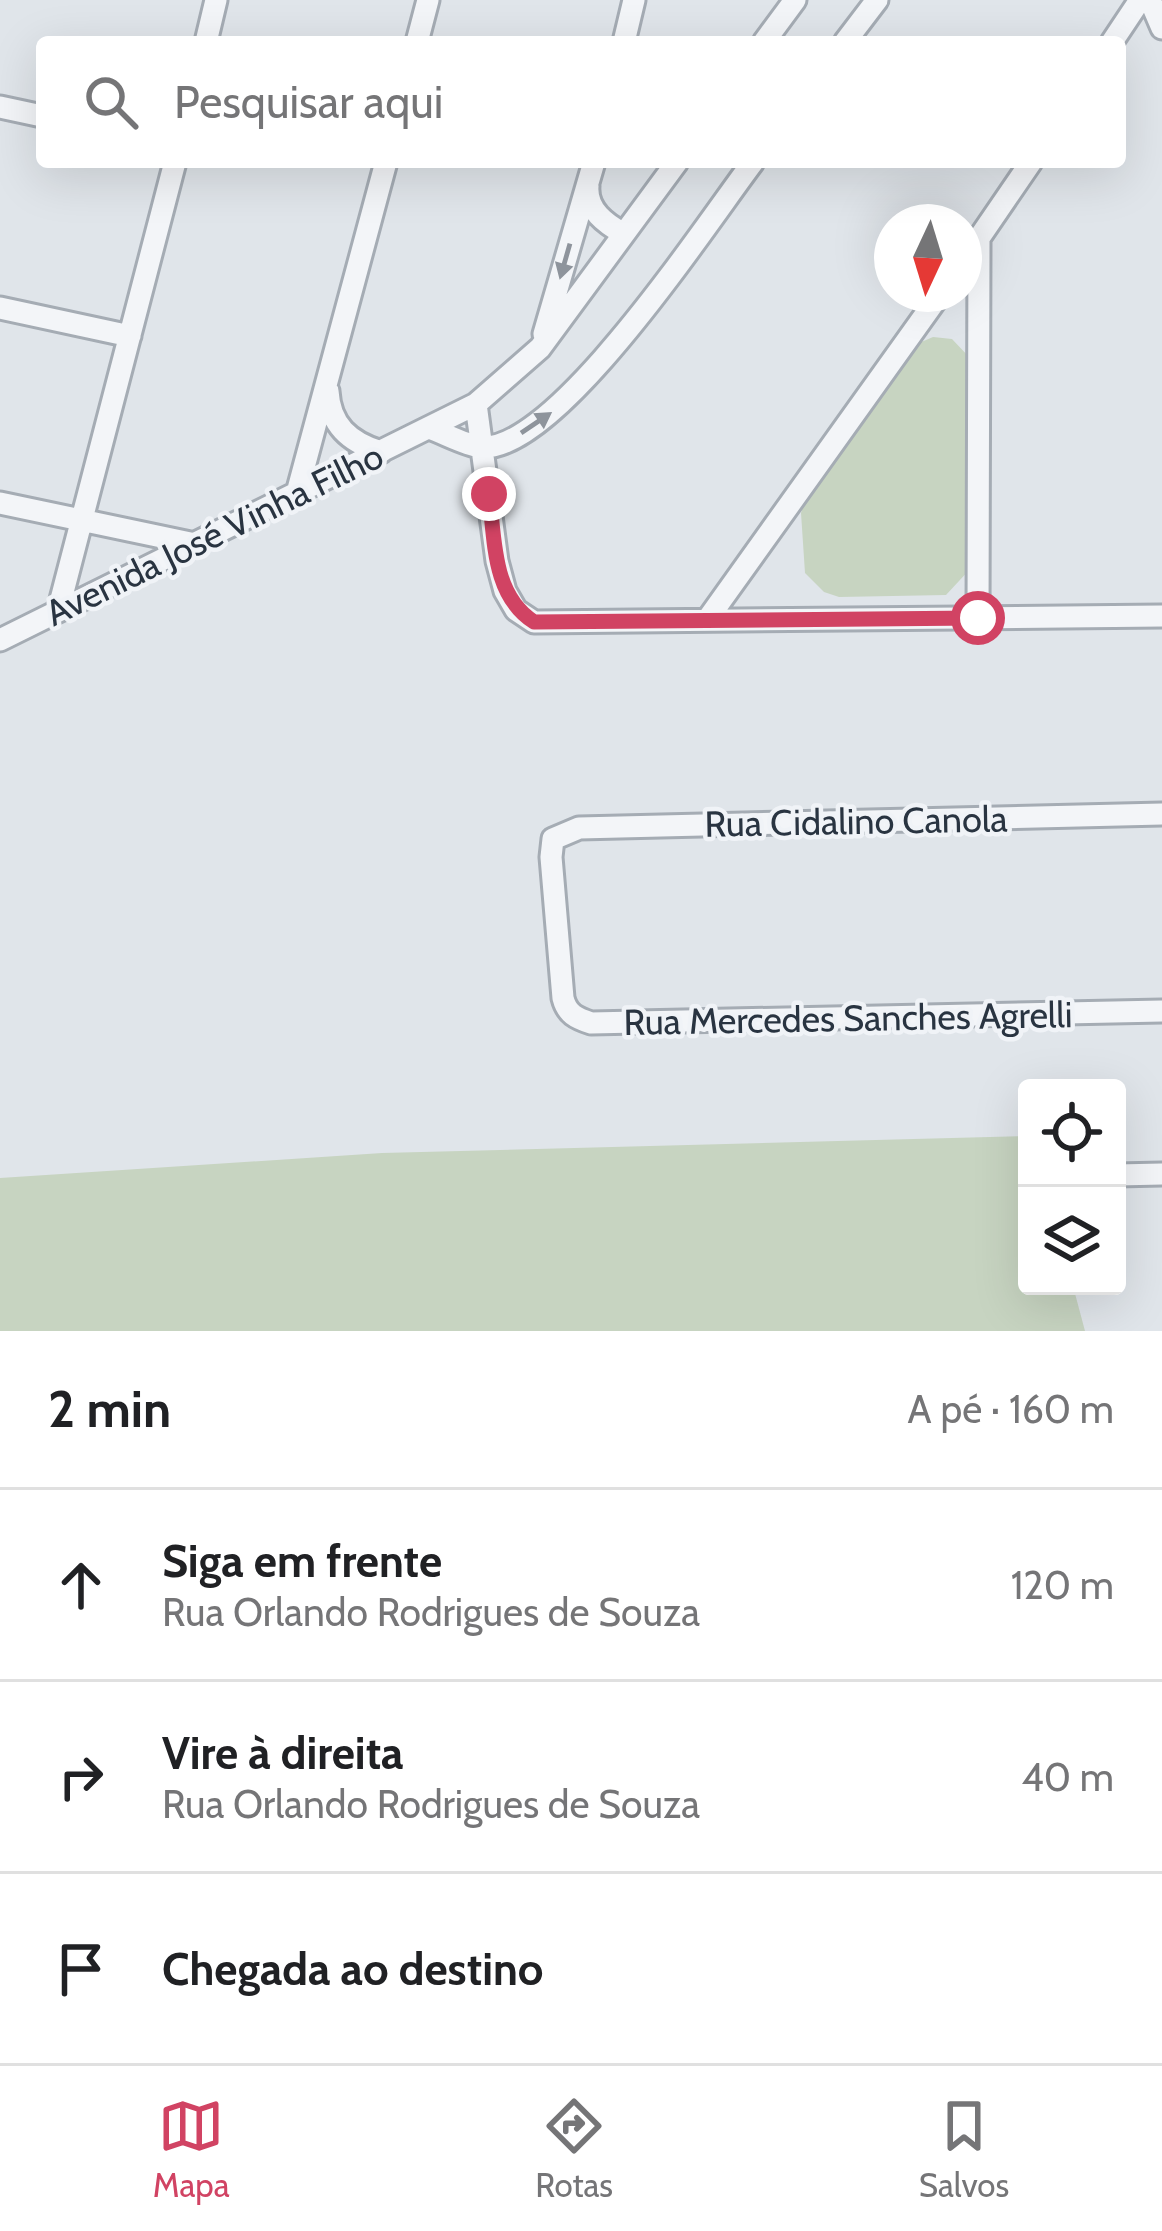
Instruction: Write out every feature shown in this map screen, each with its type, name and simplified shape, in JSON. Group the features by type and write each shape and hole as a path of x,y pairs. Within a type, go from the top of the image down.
{"street":[{"path":"207,36 216,0"},
{"path":"419,36 428,0"},
{"path":"625,36 634,0"},
{"path":"768,36 795,0"},
{"path":"850,36 877,0"},
{"path":"1116,36 1140,0"},
{"path":"1150,0 1162,28"},
{"path":"0,107 36,115"},
{"path":"58,611 173,168"},
{"path":"297,493 384,168"},
{"path":"592,168 587,194 595,211 606,224 625,234"},
{"path":"540,348 592,168"},
{"name":"Avenida José Vinha Filho","path":"0,640 476,404 540,348 673,168"},
{"path":"428,428 482,447 506,442 538,425 585,383 748,168"},
{"path":"982,235 1027,168"},
{"path":"0,308 130,336"},
{"path":"707,620 927,312"},
{"path":"978,618 980,312"},
{"path":"327,384 329,408 340,429 358,445 381,452"},
{"path":"476,404 497,561 516,610 534,622 1162,616"},
{"path":"0,503 195,544"},
{"name":"Rua Cidalino Canola","path":"553,839 566,831 616,827 1162,814"},
{"name":"Rua Mercedes Sanches Agrelli","path":"553,839 563,998 576,1018 591,1023 1162,1011"},
{"path":"1126,1174 1162,1174"}],"green space":[{"path":"933,337 952,339 970,358 972,567 946,595 839,597 824,592 805,573 801,513 809,487 919,343"},
{"path":"1018,1136 1018,1295 1075,1295 1085,1331 0,1331 0,1178 382,1153"}],"route":[{"path":"489,494 505,591 516,610 534,622 978,618"}]}
